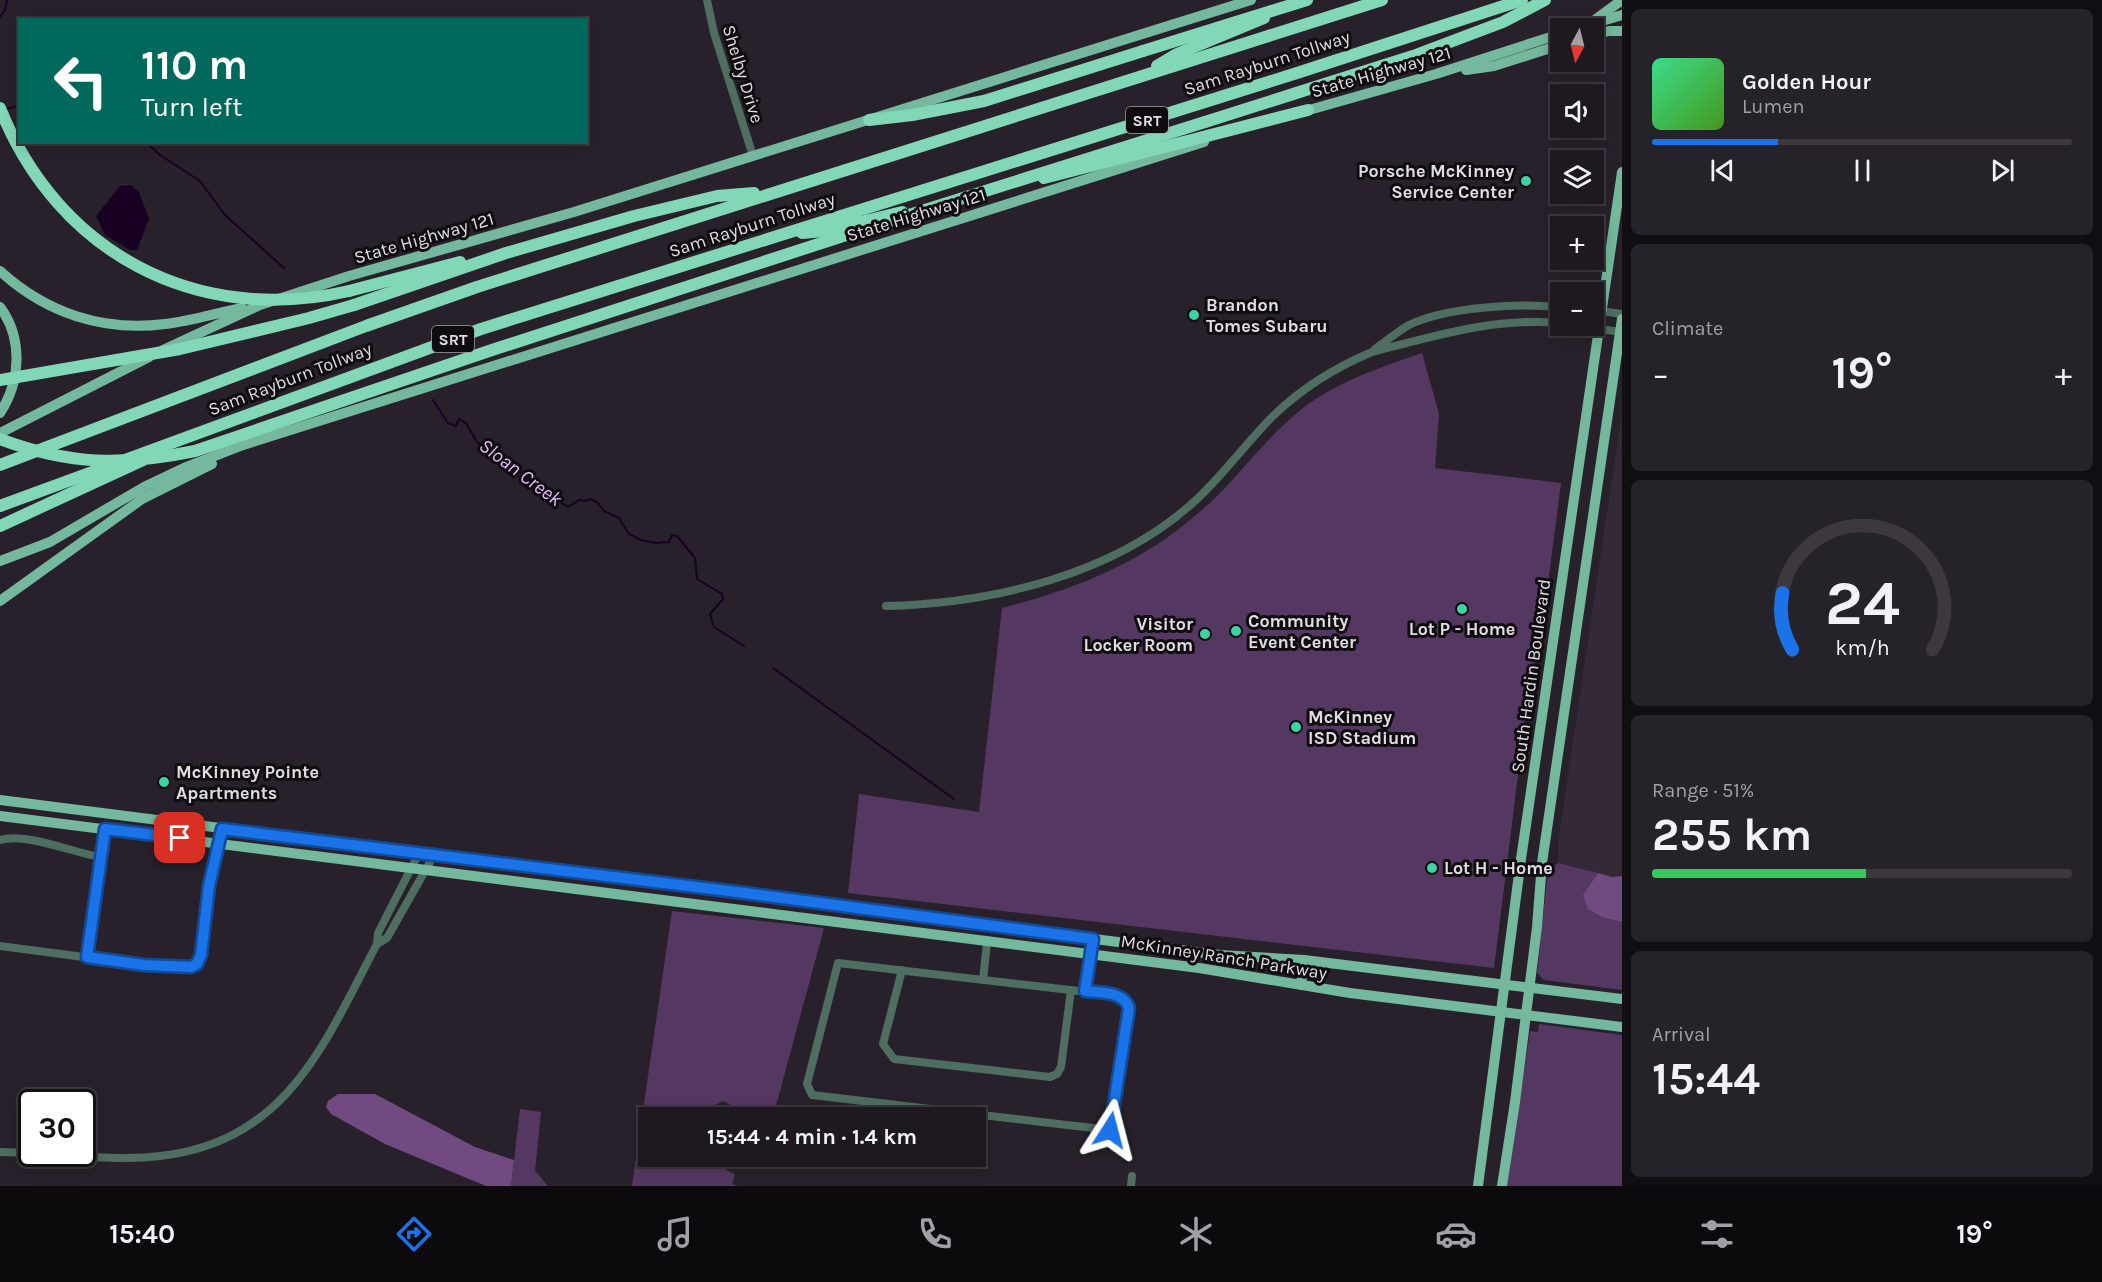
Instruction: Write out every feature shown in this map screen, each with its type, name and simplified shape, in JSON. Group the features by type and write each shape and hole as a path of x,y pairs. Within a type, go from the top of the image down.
{"highway":[{"path":"869,120 912,115 984,100 1307,0"},
{"path":"1143,75 1177,54 1307,0"},
{"name":"Sam Rayburn Tollway","path":"0,465 421,306 773,192 1382,0"},
{"name":"Sam Rayburn Tollway","path":"0,506 481,329 1298,73 1522,0"},
{"path":"0,439 57,456 108,462 156,459 195,451 614,310 1413,56 1503,22 1545,0"},
{"path":"0,108 19,150 53,198 74,221 121,258 176,283 202,291 258,300 302,299 349,291 450,263 506,253"},
{"path":"771,237 824,231 1128,158 1308,110"},
{"path":"0,380 180,349 274,327 354,305 506,253 634,216 717,196 773,192"},
{"path":"0,526 201,432"}],"main road":[{"name":"State Highway 121","path":"0,433 190,336 260,305 349,276 574,212 1251,0"},
{"path":"1600,18 1622,0"},
{"path":"1604,22 1622,15"},
{"path":"1604,31 1622,31"},
{"name":"State Highway 121","path":"284,434 1308,110 1436,74 1550,37"},
{"path":"1436,74 1494,66 1550,48"},
{"name":"South Hardin Boulevard","path":"1602,282 1622,172"},
{"path":"0,271 19,288 67,314 121,326 167,324 260,305"},
{"path":"0,307 12,332 17,363 13,385 0,413"},
{"name":"South Hardin Boulevard","path":"1502,1186 1537,927 1542,863 1622,317"},
{"name":"South Hardin Boulevard","path":"1478,1186 1503,984 1598,336"},
{"path":"0,561 50,542 144,487 184,468 240,446 284,434"},
{"path":"0,601 142,499 196,471 284,434"},
{"path":"1535,763 1555,773"},
{"path":"1534,775 1555,773"},
{"name":"McKinney Ranch Parkway","path":"0,800 1220,955 1304,960 1622,999"},
{"name":"McKinney Ranch Parkway","path":"0,816 1199,968 1350,993 1622,1027"},
{"path":"1091,954 1093,939"},
{"path":"1301,985 1304,960"}],"street":[{"name":"Shelby Drive","path":"707,0 714,33 753,156"},
{"path":"886,606 949,602 998,594 1062,576 1129,547 1163,526 1196,500 1289,402 1331,372 1372,352 1410,325 1466,311 1505,306 1550,307"},
{"path":"1604,312 1622,317"},
{"path":"1372,352 1460,330 1490,325 1521,322 1550,323"},
{"path":"1604,329 1621,332"},
{"path":"87,957 105,829"},
{"path":"0,946 144,965 195,966 201,955 209,886 222,829"},
{"path":"0,840 8,838 33,840 101,857"},
{"path":"96,1156 132,1158 162,1156 204,1147 247,1127 290,1092 305,1074 327,1039 377,944 378,933 419,853"},
{"path":"377,944 387,938 434,855"},
{"path":"983,980 987,942"},
{"path":"1085,991 1091,954"},
{"path":"838,963 983,980 1122,996 1127,1001 1129,1008 1110,1130 812,1095 807,1084 838,963"},
{"path":"902,970 884,1044 894,1059 1050,1077 1057,1074 1061,1067 1071,990"},
{"path":"0,1152 18,1153"},
{"path":"1131,1186 1132,1176"}],"shaded area":[{"path":"131,185 139,192 149,219 137,250 130,250 105,235 96,216 120,186"},
{"path":"1422,353 1439,414 1435,468 1561,483 1542,630 1528,695 1494,968 848,893 859,794 979,812 1002,608 1046,596 1088,580 1149,549 1197,515 1271,437 1303,408 1345,383"},
{"path":"1622,412 1622,876 1612,877 1558,863 1558,843"},
{"path":"1558,863 1598,873 1583,896 1604,918 1622,922 1622,990 1544,980 1537,973 1548,871"},
{"path":"1598,873 1612,877 1622,876 1622,922 1604,918 1588,909 1583,895"},
{"path":"672,911 824,928 776,1107 734,1107 723,1101 712,1107 643,1107"},
{"path":"1539,1024 1622,1035 1622,1186 1507,1186 1530,1031 1538,1032"},
{"path":"338,1094 375,1094 475,1147 514,1160 511,1186 486,1186 385,1144 331,1114 326,1107 328,1101"},
{"path":"520,1109 541,1112 535,1171 548,1186 511,1186"},
{"path":"638,1145 638,1167 727,1167 724,1169 735,1174 732,1184 738,1186 632,1186"}],"waterway":[{"name":"Sloan Creek","path":"0,17 5,10 7,0"},
{"name":"Sloan Creek","path":"5,109 18,106"},
{"name":"Sloan Creek","path":"148,144 160,155 200,181 225,215 284,268"},
{"name":"Sloan Creek","path":"433,400 448,423 456,426 459,419 466,423 477,442 516,468 532,484 568,507 579,500 590,499 597,502 604,511 619,518 629,534 641,540 656,543 669,542 672,535 677,536 695,558 697,579 722,594 723,599 710,614 714,627 744,646"},
{"name":"Sloan Creek","path":"773,668 954,799"}],"place":[{"name":"Porsche McKinney Service Center","path":"1526,181"},
{"name":"Brandon Tomes Subaru","path":"1194,315"},
{"name":"Lot P - Home","path":"1462,609"},
{"name":"Community Event Center","path":"1236,631"},
{"name":"Visitor Locker Room","path":"1205,634"},
{"name":"McKinney ISD Stadium","path":"1296,727"},
{"name":"McKinney Pointe Apartments","path":"164,782"},
{"name":"Lot H - Home","path":"1432,868"}],"route":[{"path":"180,838 105,829 87,957 150,965 195,966 201,955 211,876 222,829 729,891 1093,939 1085,991 1122,996 1129,1008 1110,1130"}]}
